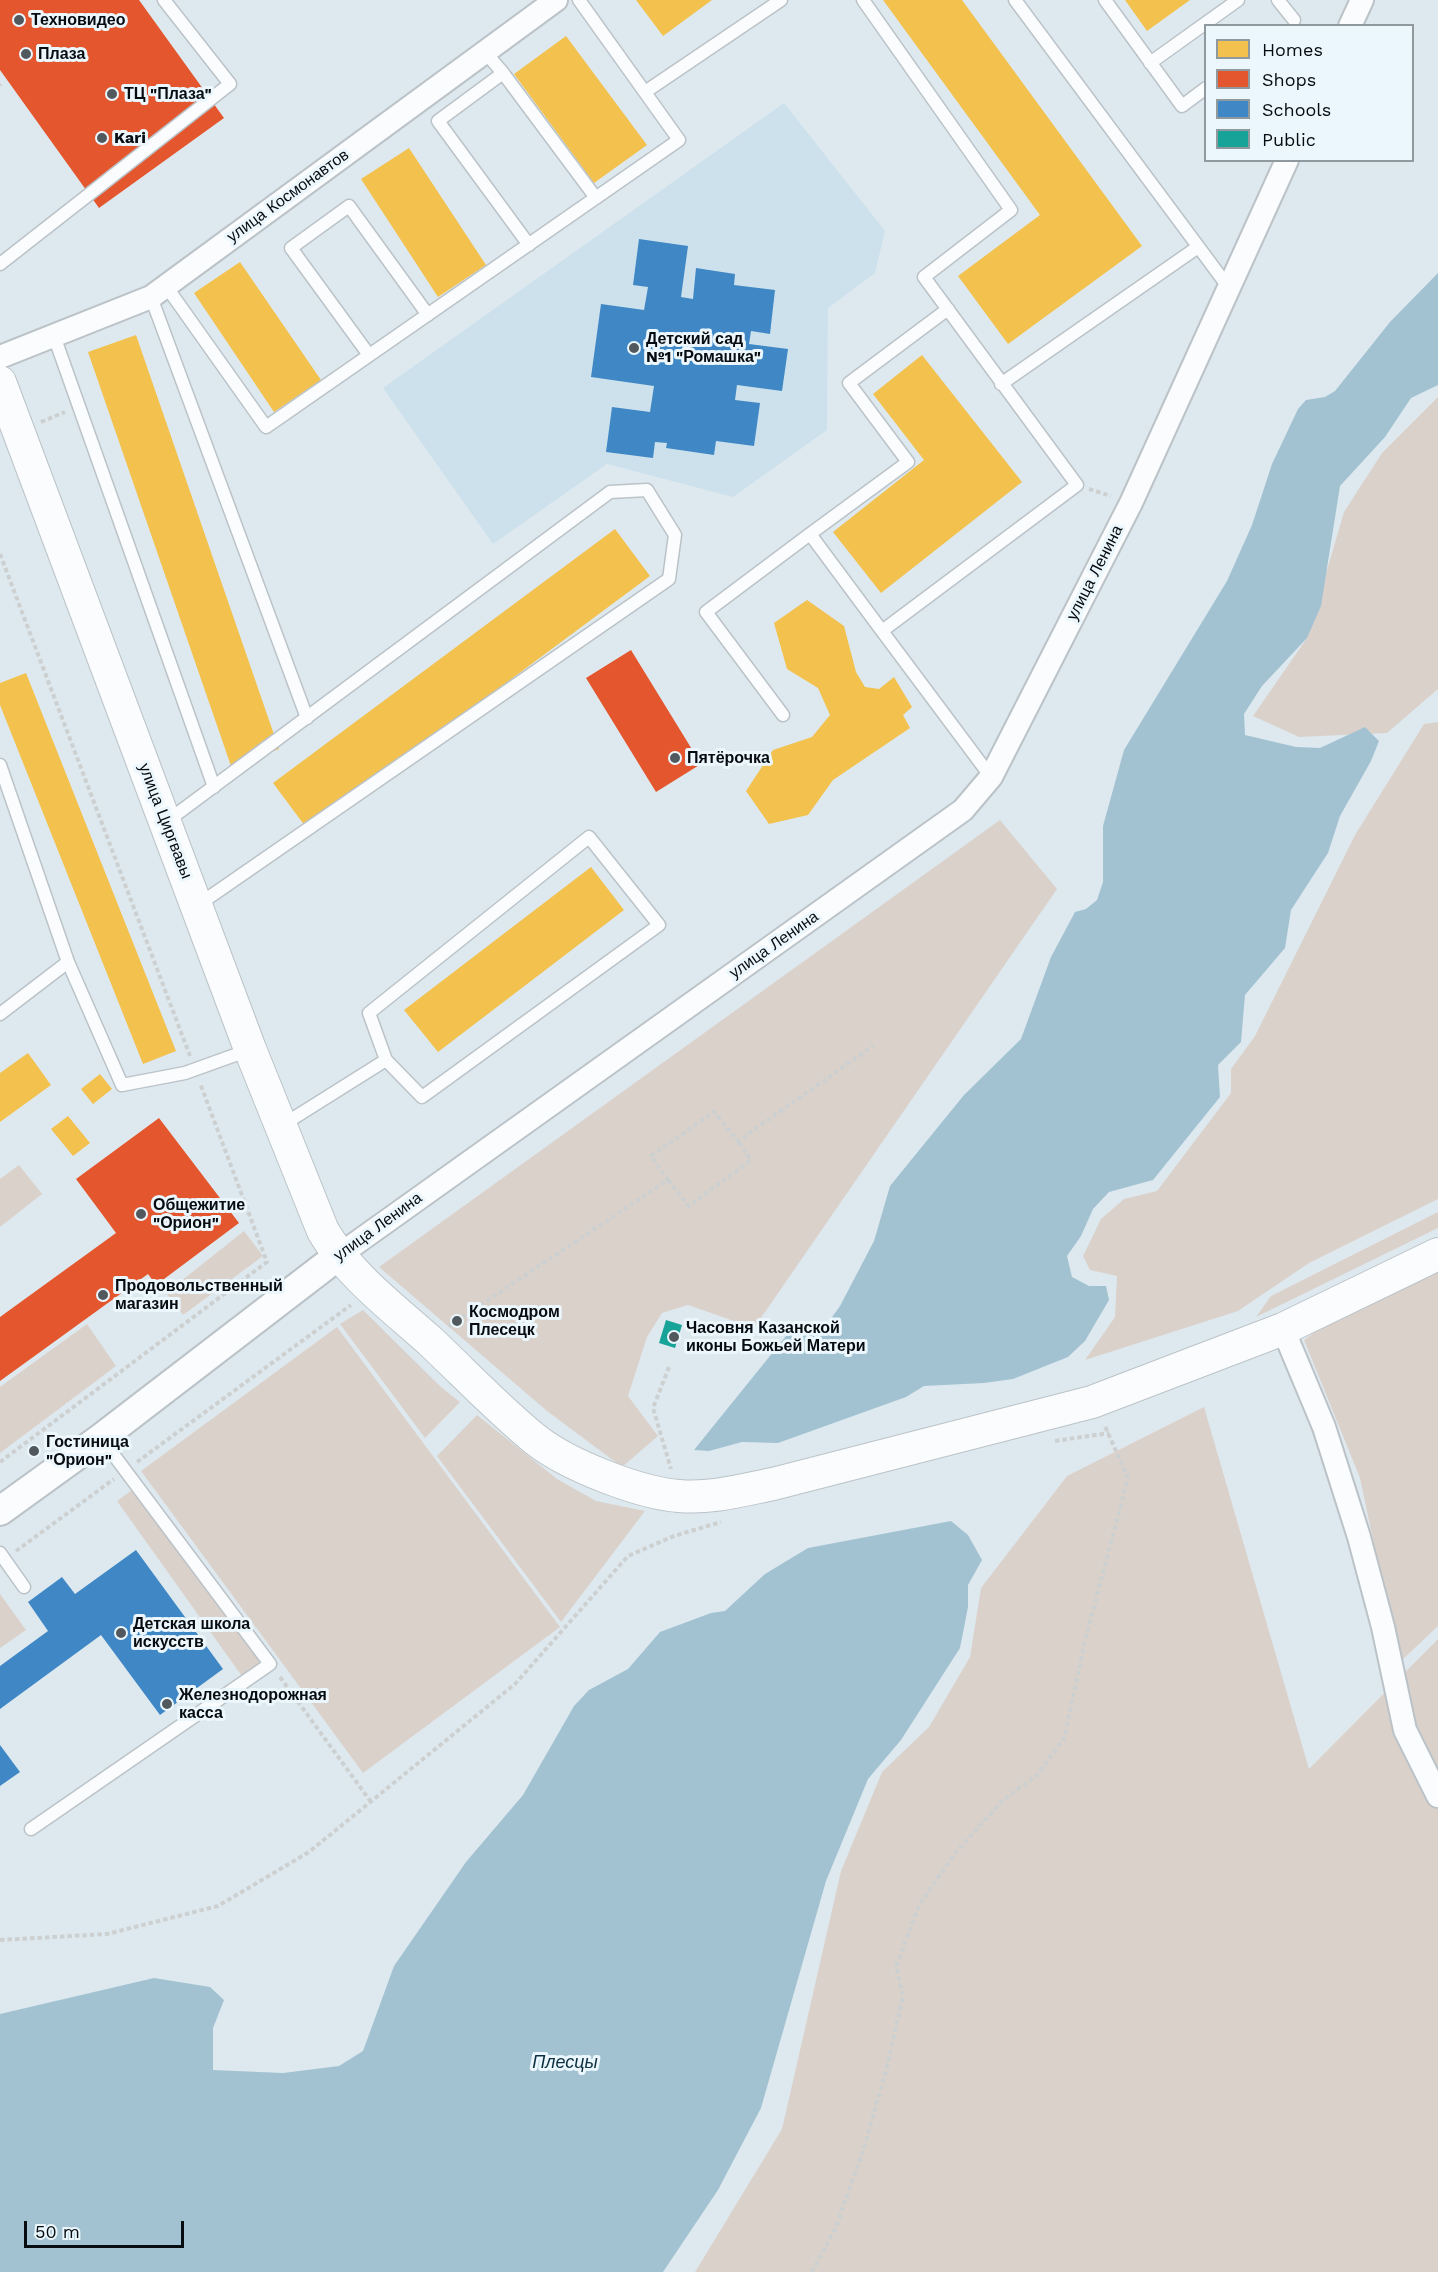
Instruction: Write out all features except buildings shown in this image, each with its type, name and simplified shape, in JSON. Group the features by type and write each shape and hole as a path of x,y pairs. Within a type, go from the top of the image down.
{"main road":[{"name":"улица Циргвавы","path":"0,382 250,1049 323,1231 338,1256 372,1290 537,1441 578,1464 624,1483 679,1496 724,1494 773,1484 1092,1402 1283,1329 1438,1254"}],"street":[{"name":"улица Космонавтов","path":"0,357 159,291 556,0"},
{"path":"1351,24 1362,0"},
{"name":"улица Ленина","path":"0,1511 101,1438 338,1256 963,810 991,777 1131,503 1286,162"},
{"path":"1283,1329 1324,1427 1359,1537 1383,1627 1405,1730 1438,1796"}],"lane":[{"path":"0,264 230,84 164,0"},
{"path":"159,291 266,427 428,315 679,140 579,0"},
{"path":"645,92 781,0"},
{"path":"863,0 1011,210 924,277 1077,486 882,631"},
{"path":"1016,0 1228,288"},
{"path":"1105,0 1182,106 1204,90"},
{"path":"1204,24 1238,0"},
{"path":"1278,0 1293,24"},
{"path":"1150,63 1204,24"},
{"path":"484,52 503,73 596,198"},
{"path":"503,73 438,122 529,244"},
{"path":"369,355 291,248 349,206 428,315"},
{"path":"1001,384 1198,247"},
{"path":"159,291 307,718"},
{"path":"783,716 706,612 908,462 849,383 948,309"},
{"path":"54,336 214,786"},
{"path":"165,823 610,492 647,490 675,535 669,579 196,906"},
{"path":"810,534 991,777"},
{"path":"0,765 68,962 122,1085 195,1070 250,1049"},
{"path":"589,837 659,925 422,1097 386,1060 369,1013 589,837"},
{"path":"0,1014 68,962"},
{"path":"280,1126 386,1060"},
{"path":"31,1829 270,1664 101,1438"},
{"path":"3,1556 24,1587"}],"path":[{"path":"1077,486 1131,503"},
{"path":"0,554 267,1262 0,1462"},
{"path":"738,1142 873,1046"},
{"path":"714,1112 751,1160 688,1206 668,1180 651,1156 714,1112"},
{"path":"428,1340 668,1180"},
{"path":"3,1556 127,1470 372,1290"},
{"path":"669,1367 653,1408 679,1496"},
{"path":"812,2272 836,2227 863,2151 886,2071 903,1996 896,1966 918,1905 957,1851 1003,1800 1037,1775 1064,1739 1085,1641 1128,1478 1092,1402"},
{"path":"1046,1443 1109,1434"},
{"path":"0,1940 107,1934 218,1906 309,1852 515,1684 628,1556 674,1536 731,1520"},
{"path":"270,1664 371,1802"}],"shaded area":[{"name":"Детский сад №1 \"Ромашка\"","path":"784,103 885,231 875,273 828,308 827,430 733,497 607,464 493,544 383,388"},
{"path":"1438,397 1438,689 1387,733 1299,737 1253,716 1307,638 1344,512 1382,453"},
{"path":"1438,722 1438,1199 1309,1263 1238,1311 1085,1360 1115,1317 1117,1276 1090,1270 1083,1256 1101,1219 1124,1199 1157,1191 1231,1093 1231,1069 1255,1036 1355,835 1424,724"},
{"path":"1000,820 1057,889 754,1328 688,1305 662,1313 647,1337 628,1396 658,1436 622,1467 547,1411 379,1267"},
{"path":"19,1165 42,1194 0,1227 0,1179"},
{"path":"1438,1212 1438,1228 1256,1317 1271,1296"},
{"path":"244,1231 263,1256 183,1315 166,1293"},
{"path":"1438,1269 1438,1626 1399,1663 1360,1478 1304,1340 1334,1318"},
{"path":"363,1310 442,1388 460,1402 425,1438 340,1324"},
{"path":"87,1324 116,1366 0,1453 0,1387"},
{"path":"337,1327 560,1627 363,1773 141,1471"},
{"path":"1204,1407 1309,1769 1438,1639 1438,2272 695,2272 782,2129 841,1871 882,1772 929,1727 970,1657 981,1588 1067,1476"},
{"path":"477,1415 557,1479 596,1501 645,1511 561,1622 437,1456"},
{"path":"136,1487 263,1665 244,1679 117,1501"},
{"path":"0,1594 26,1630 0,1648"}],"water":[{"path":"1438,273 1438,385 1411,398 1385,437 1340,486 1321,606 1307,638 1262,686 1244,714 1245,735 1296,747 1320,748 1365,727 1379,741 1371,761 1340,816 1328,853 1291,910 1285,948 1245,995 1241,1042 1218,1065 1220,1097 1153,1180 1109,1192 1093,1209 1081,1236 1067,1256 1072,1277 1089,1286 1106,1286 1109,1300 1085,1341 1068,1357 1013,1379 924,1386 906,1397 778,1443 742,1442 709,1451 694,1450 786,1336 800,1329 825,1327 840,1306 874,1241 890,1186 964,1095 1021,1039 1051,957 1075,912 1086,909 1097,900 1103,882 1103,826 1124,750 1227,581 1252,525 1272,464 1298,409 1306,400 1325,397 1335,391 1390,322"},
{"name":"Плесцы","path":"951,1521 968,1535 982,1560 968,1585 968,1607 960,1648 901,1740 868,1779 826,1881 761,2108 718,2190 663,2272 0,2272 0,2014 154,1978 210,1987 224,2000 213,2028 213,2070 283,2073 339,2066 363,2051 394,1966 466,1862 523,1795 574,1706 589,1690 628,1669 660,1632 711,1613 725,1611 765,1574 808,1548"}],"place":[{"name":"Техновидео","path":"19,20"},
{"name":"Плаза","path":"26,54"},
{"name":"ТЦ \"Плаза\"","path":"112,94"},
{"name":"Kari","path":"102,138"},
{"name":"Детский сад №1 \"Ромашка\"","path":"634,348"},
{"name":"Пятёрочка","path":"675,758"},
{"name":"Общежитие \"Орион\"","path":"141,1214"},
{"name":"Продовольственный магазин","path":"103,1295"},
{"name":"Космодром Плесецк","path":"457,1321"},
{"name":"Часовня Казанской иконы Божьей Матери","path":"674,1337"},
{"name":"Гостиница \"Орион\"","path":"34,1451"},
{"name":"Детская школа искусств","path":"121,1633"},
{"name":"Железнодорожная касса","path":"167,1704"}]}
